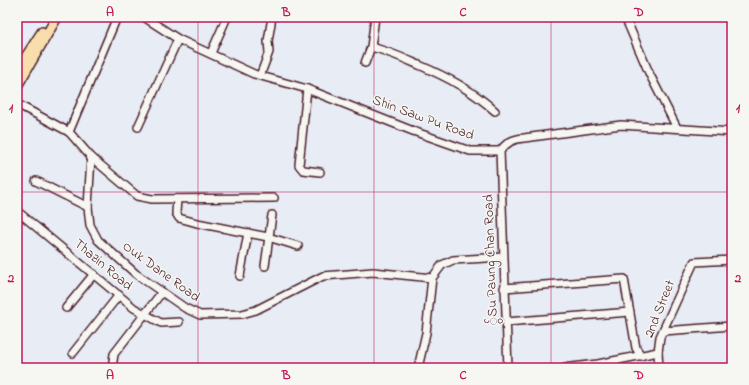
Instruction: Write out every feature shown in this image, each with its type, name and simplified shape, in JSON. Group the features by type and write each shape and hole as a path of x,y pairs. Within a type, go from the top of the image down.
{"main road":[{"path":"17,72 51,17"},
{"path":"17,86 57,17"}],"street":[{"path":"69,132 117,17"},
{"name":"Shin Saw Pu Road","path":"144,17 178,39 260,76 307,89 413,131 470,151 500,151"},
{"path":"211,53 227,17"},
{"path":"260,76 269,52 268,41 272,17"},
{"path":"365,63 371,47 375,17"},
{"path":"625,17 650,75 677,128"},
{"path":"138,127 178,39"},
{"path":"371,47 392,53 443,75 474,94 495,111"},
{"path":"307,89 299,165 303,170 320,172"},
{"path":"17,104 69,132 91,157 137,196 152,199 274,198"},
{"path":"500,151 512,140 621,125 732,132 732,138"},
{"name":"်ွSu Paung Chan Road","path":"500,151 508,368"},
{"name":"Ouk Dane Road","path":"91,157 88,207 90,225 98,240 136,274 185,308 204,316 242,314 256,310 323,276 373,272 432,278"},
{"path":"36,181 88,207"},
{"path":"177,199 176,213 179,218 268,237 298,246"},
{"name":"Thazin Road","path":"17,211 145,315 161,323 180,322"},
{"path":"265,266 272,215"},
{"path":"240,276 248,233"},
{"path":"418,368 426,333 432,278 442,265 448,262 504,257"},
{"name":"2nd Street","path":"659,368 658,352 663,331 694,262 732,260"},
{"path":"66,308 94,274"},
{"path":"504,288 624,279 636,348 641,356"},
{"path":"112,368 114,354 162,292"},
{"path":"72,353 119,295"},
{"path":"506,322 630,312"},
{"path":"663,331 732,326"},
{"path":"563,368 598,364 658,352"}]}
